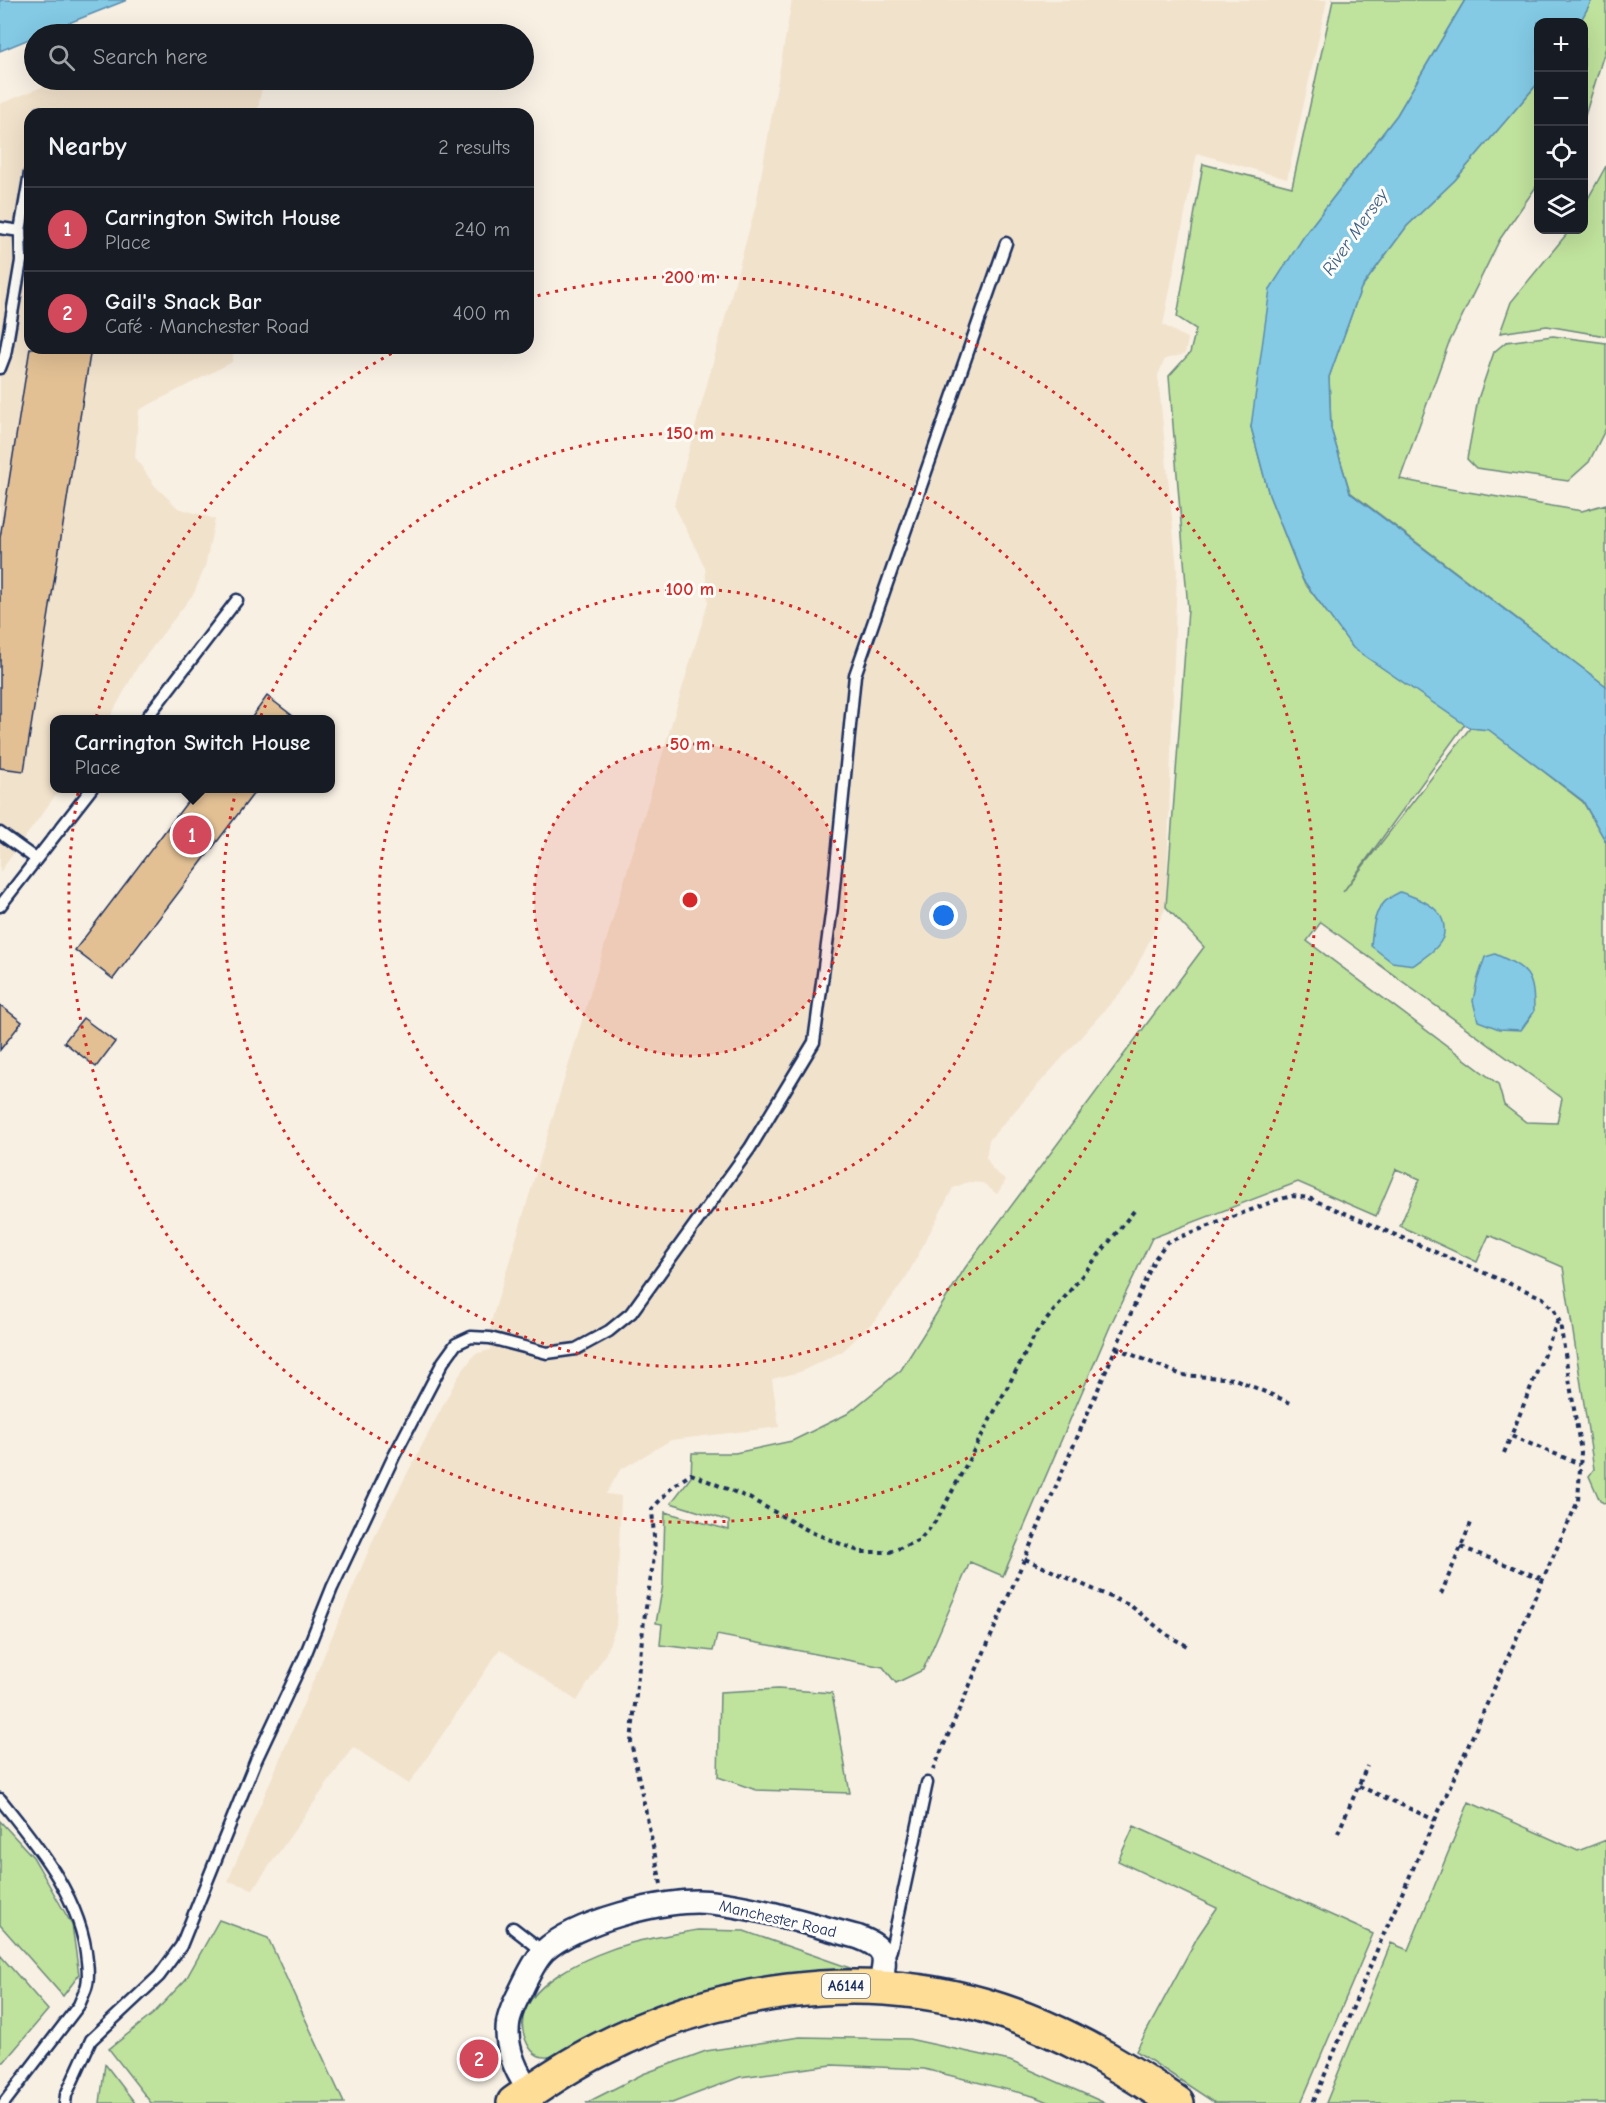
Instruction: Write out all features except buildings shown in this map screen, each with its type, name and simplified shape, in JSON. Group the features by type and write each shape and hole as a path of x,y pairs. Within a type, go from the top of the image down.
{"main road":[{"name":"Manchester Road","path":"522,2098 599,2050 676,2017 713,2005 782,1992 848,1986 882,1975 911,1990 983,2005 1089,2048 1125,2068 1177,2103"}],"street":[{"name":"Manchester Road","path":"522,2098 519,2076 510,2052 508,2024 514,2004 529,1973 544,1952 563,1939 598,1922 639,1909 666,1905 705,1902 751,1909 873,1943 881,1951 882,1975"}],"lane":[{"path":"0,368 5,355 21,261 20,231 24,208"},
{"path":"0,228 20,231"},
{"path":"65,2103 66,2095 91,2040 159,1976 181,1946 256,1760 304,1659 332,1588 394,1456 443,1362 456,1344 471,1337 490,1338 547,1353 576,1349 609,1331 624,1319 750,1148 814,1042 832,907 855,675 1006,243"},
{"path":"149,715 237,600"},
{"path":"0,906 89,793"},
{"path":"0,833 36,859"},
{"path":"882,1975 891,1950 927,1783"},
{"path":"0,1799 44,1855 65,1892 79,1924 86,1949 88,1972 87,1987 79,2005 4,2103"},
{"path":"513,1928 544,1952"}],"path":[{"path":"927,1783 1154,1260 1167,1242 1292,1196 1309,1198 1543,1298 1558,1320 1577,1420 1581,1452 1578,1501 1382,1938 1314,2103"},
{"path":"666,1905 630,1742 644,1620 655,1551 652,1509 673,1486 691,1474 749,1498 811,1532 861,1552 890,1552 920,1540 938,1518 1036,1333 1134,1212"},
{"path":"1504,1453 1558,1320"},
{"path":"1116,1348 1182,1375 1234,1379 1293,1404"},
{"path":"1511,1436 1580,1464"},
{"path":"1441,1594 1472,1523"},
{"path":"1461,1547 1543,1580"},
{"path":"1025,1559 1131,1606 1167,1635 1187,1646"},
{"path":"1338,1833 1367,1766"},
{"path":"1359,1786 1435,1820"}],"shaded area":[{"path":"792,0 1327,0 1287,179 1197,153 1163,325 1188,339 1185,354 1165,359 1158,375 1177,569 1166,907 1128,984 989,1140 986,1157 993,1170 1006,1180 997,1194 983,1183 968,1182 953,1188 907,1276 877,1318 843,1351 800,1372 772,1379 779,1427 671,1440 620,1470 606,1494 621,1496 616,1626 606,1653 577,1701 500,1649 409,1784 353,1747 253,1889 228,1881 377,1531 458,1377 475,1354 490,1350 491,1322 708,603 705,567 674,505 756,205"},
{"path":"35,90 261,90 258,108 24,108 24,354 233,354 232,362 139,410 135,457 154,485 178,508 215,519 205,567 194,593 138,666 111,715 50,715 50,793 57,793 0,872 0,104"}],"green space":[{"path":"1333,0 1465,0 1397,115 1306,233 1251,427 1269,495 1303,581 1354,648 1465,724 1343,892 1470,728 1489,729 1583,802 1606,842 1606,1504 1600,1501 1589,1476 1594,1469 1563,1267 1489,1235 1477,1262 1400,1226 1420,1179 1396,1169 1376,1216 1298,1182 1152,1238 1112,1322 1003,1576 970,1562 923,1670 896,1683 883,1667 717,1635 713,1651 660,1645 662,1624 656,1623 663,1585 665,1512 729,1530 729,1521 671,1503 691,1477 692,1453 735,1453 792,1441 847,1414 901,1370 965,1268 1204,947 1166,907 1188,609 1169,376 1190,353 1196,329 1177,317 1203,164 1292,187","holes":["1321,922 1562,1098 1557,1123 1526,1122 1504,1105 1498,1084 1307,941"]},
{"path":"1592,0 1606,0 1606,47 1588,106 1588,18 1582,18"},
{"path":"1534,88 1534,190 1500,239 1448,345 1400,479 1582,511 1606,504 1606,686 1350,492 1331,429 1329,377 1361,288 1407,226 1455,180"},
{"path":"1606,166 1606,336 1547,326 1500,333 1511,302 1567,234 1588,234 1588,199"},
{"path":"1553,336 1606,343 1606,428 1589,462 1568,481 1476,468 1467,459 1478,399 1494,352 1506,342"},
{"path":"778,1689 832,1693 850,1793 756,1790 718,1777 720,1692"},
{"path":"1469,1802 1578,1851 1606,1840 1606,2103 1326,2103 1391,1943 1408,1950"},
{"path":"0,1821 33,1857 72,1925 79,1975 63,1996 0,1925"},
{"path":"1134,1826 1373,1934 1301,2103 1215,2103 1136,2051 1198,1936 1217,1908 1118,1861"},
{"path":"219,1920 268,1938 344,2103 151,2103 109,2049 153,2014 186,1979"},
{"path":"698,1930 744,1931 850,1968 770,1977 695,1992 629,2017 557,2055 544,2057 537,2055 531,2049 524,2035 523,2018 530,2002 542,1987 558,1975 577,1964 615,1948 647,1939"},
{"path":"0,1955 48,2010 4,2062 0,2062"},
{"path":"800,2037 909,2039 1010,2061 1105,2103 1050,2103 1033,2096 924,2069 832,2065 740,2077 672,2103 586,2103 643,2074 706,2051"},
{"path":"105,2064 135,2103 100,2103"}],"water":[{"path":"0,0 127,0 66,24 24,24 24,41 0,51"},
{"name":"River Mersey","path":"1465,0 1592,0 1582,18 1534,18 1534,88 1455,180 1407,226 1361,288 1329,377 1331,429 1350,493 1606,686 1606,842 1583,801 1489,730 1470,728 1353,648 1303,580 1269,495 1251,427 1270,289 1306,233 1397,115"},
{"path":"1400,892 1415,897 1435,909 1443,922 1444,935 1440,943 1430,954 1414,965 1392,962 1371,946 1374,920 1380,907"},
{"path":"1495,954 1522,969 1531,981 1534,1012 1521,1030 1499,1029 1478,1021 1473,1001 1477,981 1485,957"}],"place":[{"name":"Carrington Switch House","path":"192,835"},
{"name":"Gail's Snack Bar","path":"479,2059"}]}
